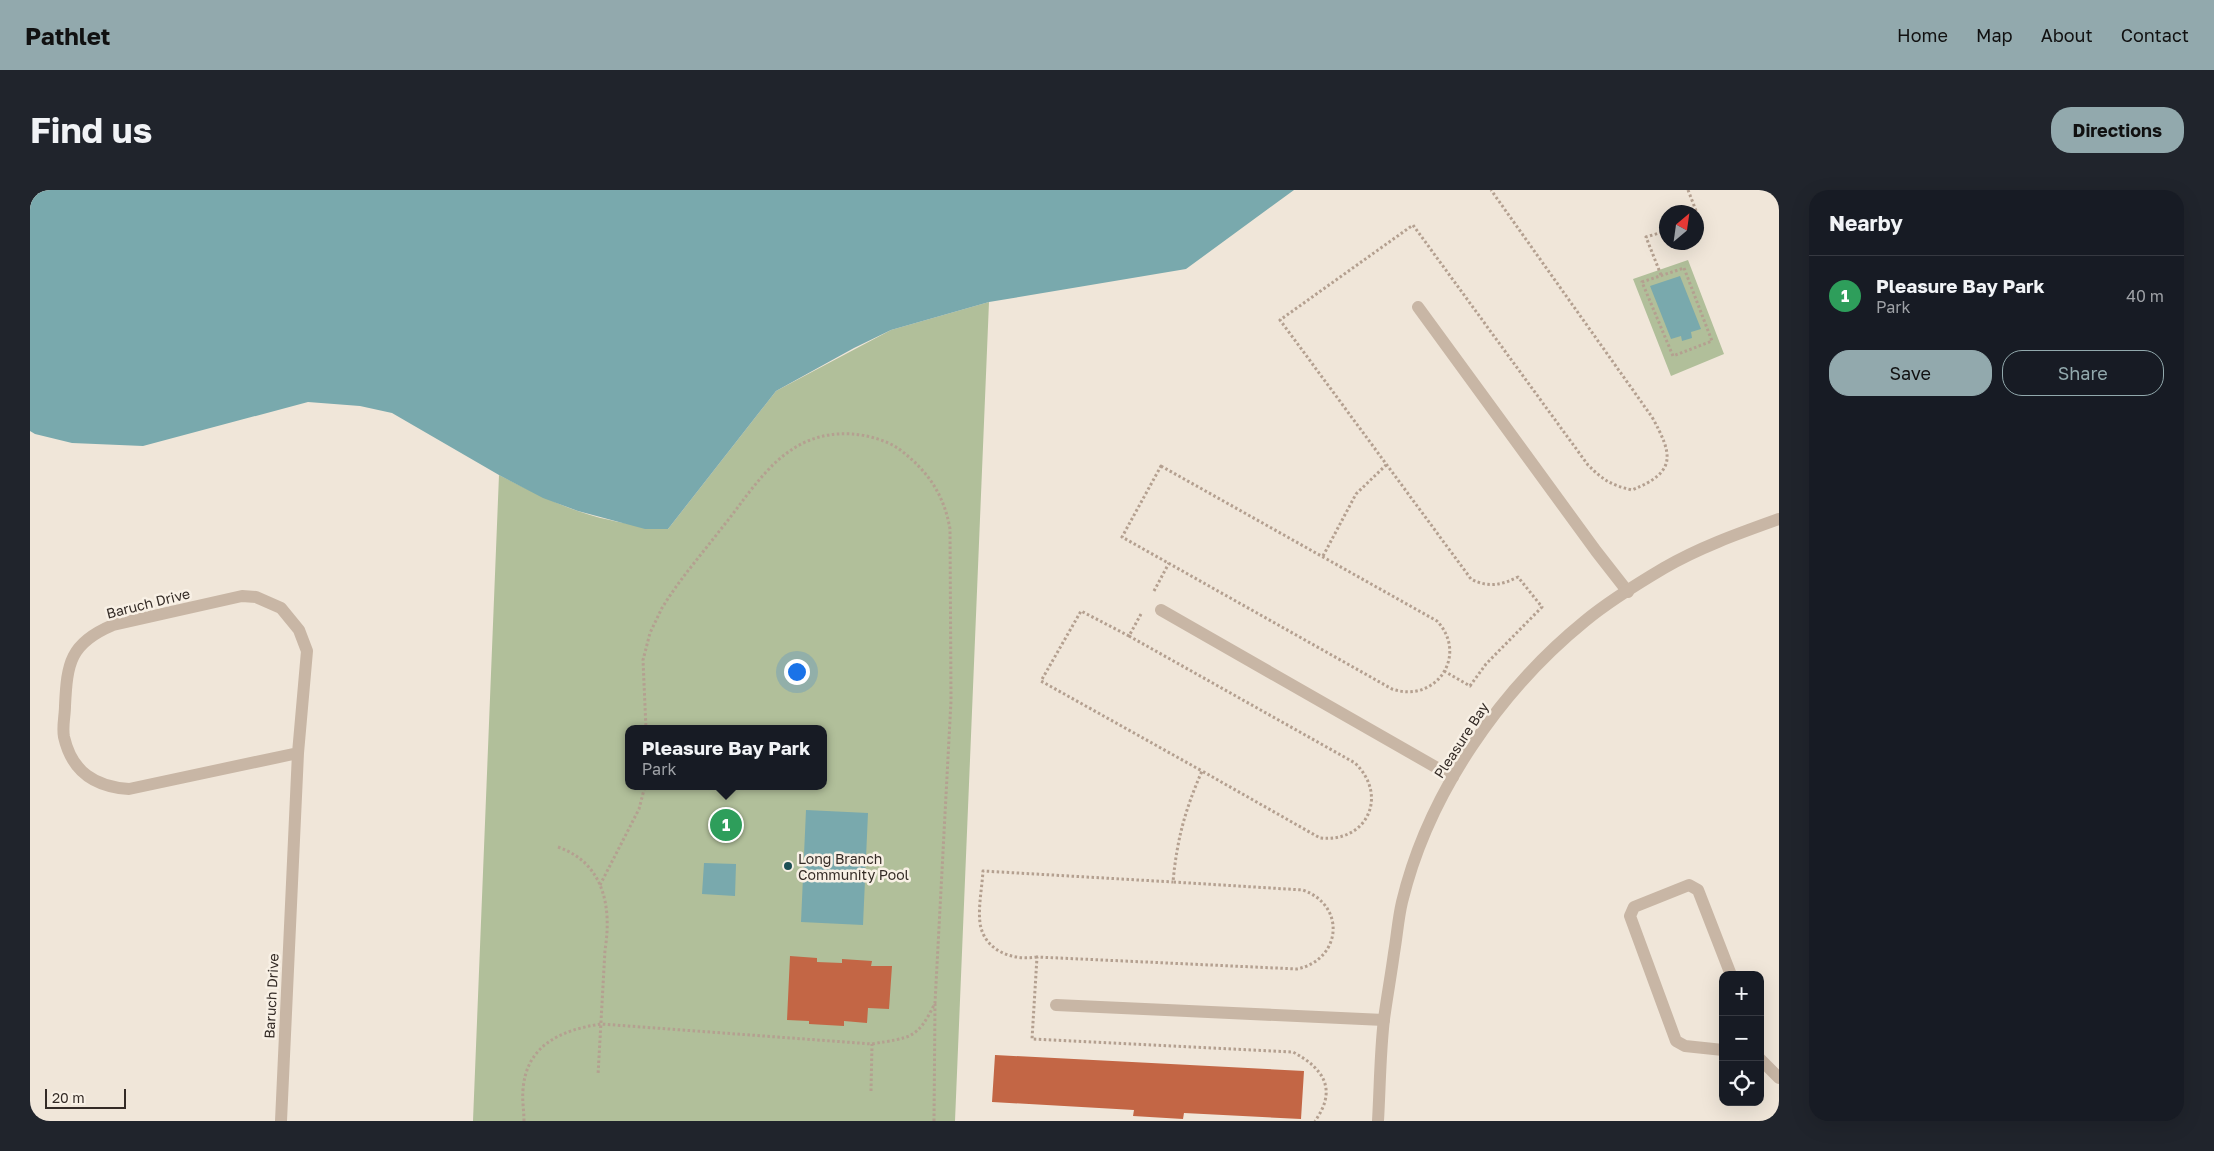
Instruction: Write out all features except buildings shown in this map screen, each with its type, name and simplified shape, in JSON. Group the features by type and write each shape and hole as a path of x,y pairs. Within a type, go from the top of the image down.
{"street":[{"path":"1418,307 1628,592"},
{"name":"Pleasure Bay","path":"1378,1121 1384,1020 1402,903 1417,854 1453,778 1471,747 1505,701 1543,658 1586,620 1664,567 1718,541 1779,519"},
{"name":"Baruch Drive","path":"281,1121 298,752 306,652 300,630 292,618 281,608 269,601 256,597 242,596 113,625 96,632 88,638 71,660 66,674 64,735 71,758 82,772 93,781 111,788 129,789 298,752"},
{"path":"1161,610 1453,778"},
{"path":"1719,1050 1685,1046 1676,1042 1630,916 1634,907 1689,885 1698,890 1729,971"},
{"path":"1056,1005 1384,1020"},
{"path":"1762,1061 1779,1078"}],"path":[{"path":"1688,190 1694,205"},
{"path":"1659,233 1646,237 1661,275"},
{"path":"1684,268 1712,341 1673,356 1642,282 1661,275 1684,268"},
{"path":"646,725 643,660 650,633 662,608 779,457 817,436 845,433 876,438 895,446 914,460 930,478 940,495 947,512 950,529 951,701 935,1003 934,1121"},
{"path":"1323,556 1356,494 1386,465"},
{"path":"1161,466 1323,556 1426,614 1443,628 1451,645 1450,655 1444,671 1432,686 1421,692 1392,689 1122,537 1161,466"},
{"path":"1151,596 1169,563"},
{"path":"1081,611 1355,763 1364,771 1369,782 1372,793 1371,805 1368,816 1353,833 1331,840 1320,838 1202,771 1041,681 1081,611"},
{"path":"1129,636 1142,612"},
{"path":"1173,882 1178,836 1185,812 1202,771"},
{"path":"600,885 639,809 644,790"},
{"path":"558,848 573,853 597,877 605,900 608,930 605,950 598,1075"},
{"path":"983,872 1304,890 1314,894 1327,906 1334,927 1333,938 1317,961 1310,967 1297,969 1037,957 1026,959 1004,954 988,941 980,922 983,872"},
{"path":"1037,957 1032,1039 1293,1052 1312,1063 1320,1071 1324,1081 1326,1102 1315,1121"},
{"path":"524,1121 523,1090 526,1073 532,1058 541,1046 553,1038 600,1024 872,1044 914,1035 924,1025 935,1003"},
{"path":"870,1091 872,1044"}],"green space":[{"path":"1688,260 1724,354 1671,376 1633,279"},
{"path":"989,302 955,1121 473,1121 499,475 553,501 595,517 668,529 776,391 891,330"}],"water":[{"path":"30,190 1294,190 1186,269 989,302 891,330 854,348 776,391 668,529 645,529 578,511 543,498 499,475 392,413 360,406 308,402 143,446 72,443 35,434 30,431"},
{"path":"1680,276 1701,329 1691,332 1692,338 1682,341 1681,336 1671,339 1650,286"},
{"path":"806,810 868,813 863,925 801,922"},
{"path":"704,863 736,864 735,896 702,894"}],"place":[{"name":"Pleasure Bay Park","path":"726,825"},
{"name":"Long Branch Community Pool","path":"788,866"}]}
